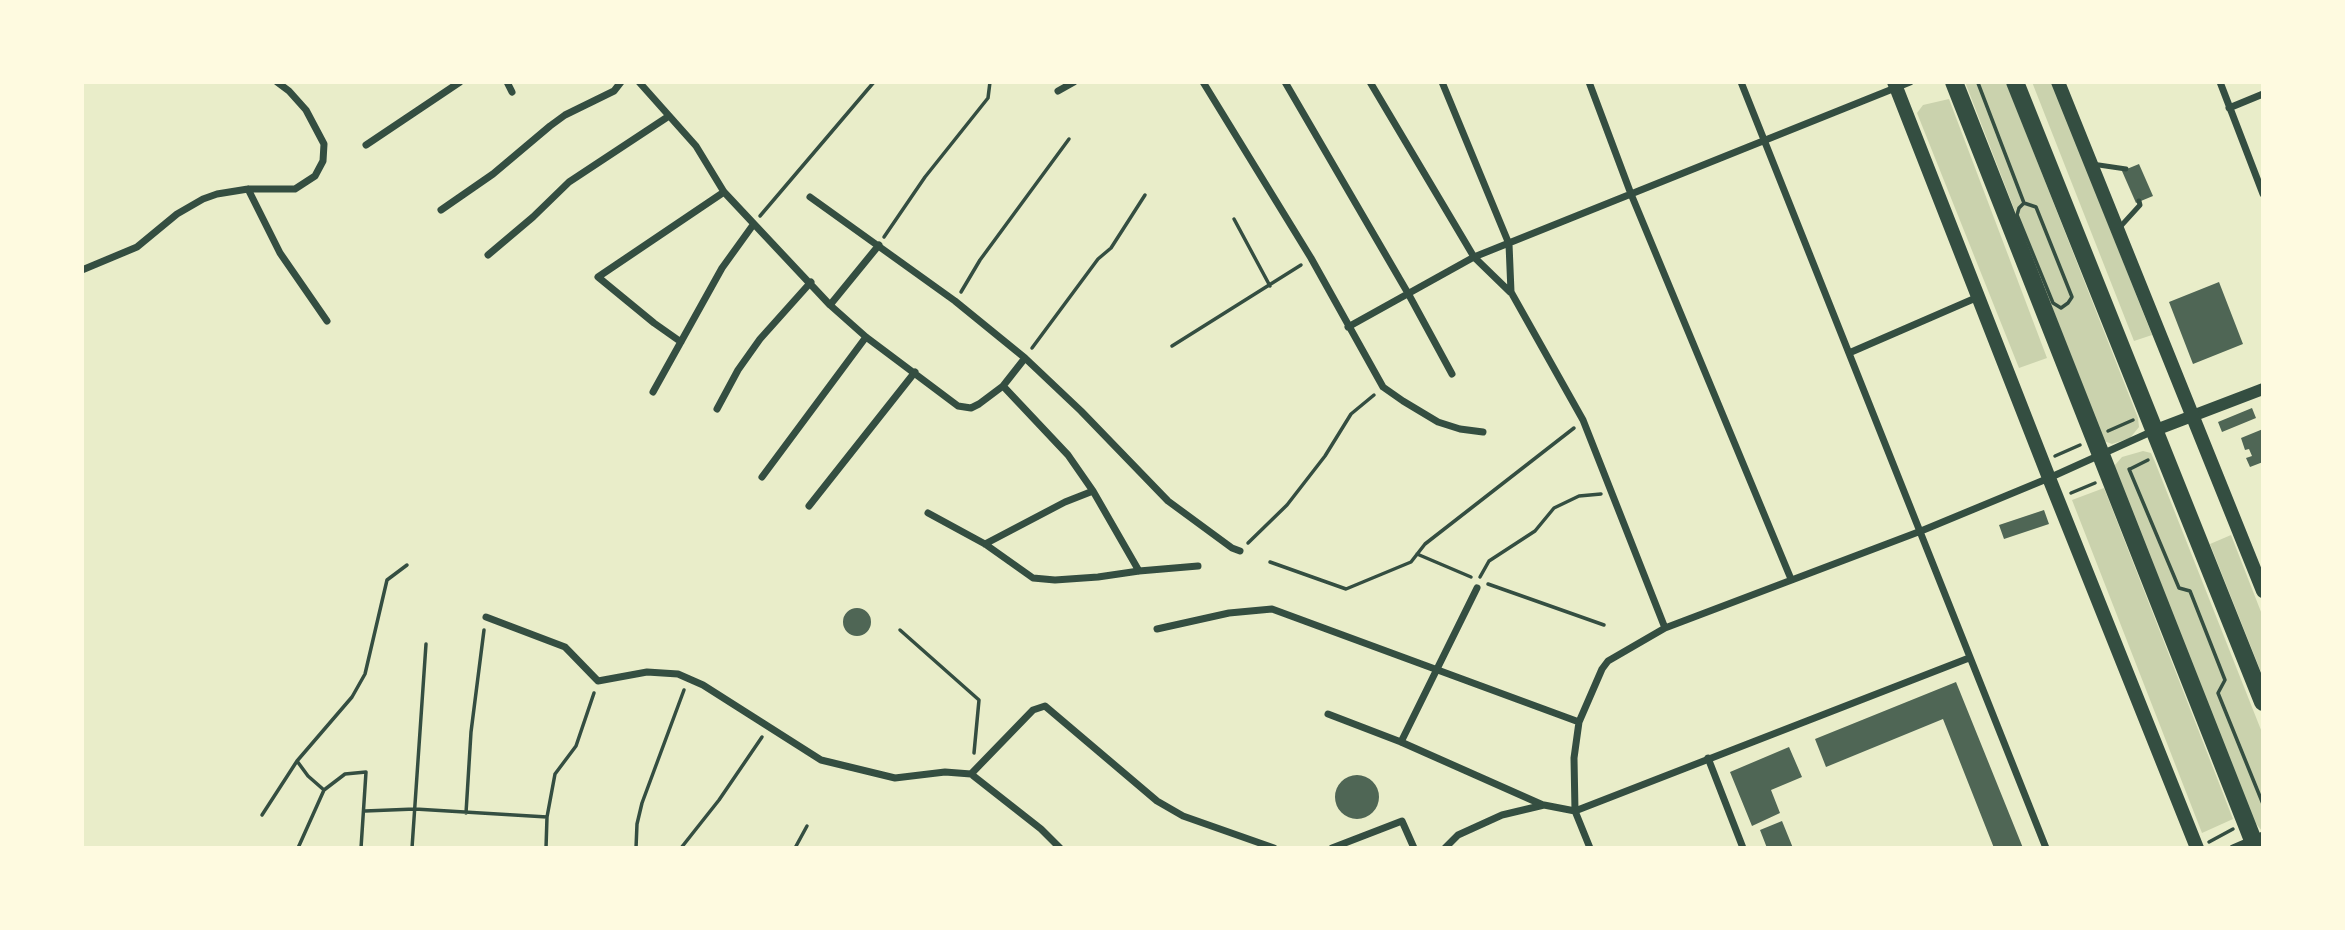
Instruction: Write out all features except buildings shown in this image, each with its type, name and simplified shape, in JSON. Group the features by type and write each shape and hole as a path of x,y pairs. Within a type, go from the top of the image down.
{"main road":[{"path":"1954,82 2100,456 2257,841"},
{"path":"2015,82 2263,702"},
{"path":"2058,82 2263,591"},
{"path":"1900,84 1978,297 2049,478 2200,846"}],"street":[{"path":"366,145 460,82"},
{"path":"507,82 512,92"},
{"path":"441,210 493,174 550,125 614,91 621,82"},
{"path":"639,82 696,146 724,192 830,304 866,337 958,406 971,408 1003,386 1026,358"},
{"path":"1058,91 1074,82"},
{"path":"1203,82 1311,258 1383,387 1438,422 1483,432"},
{"path":"1285,82 1452,374"},
{"path":"1370,82 1474,257 1511,292 1583,420 1665,628"},
{"path":"1441,82 1509,244 1511,292"},
{"path":"1589,82 1631,194 1791,579"},
{"path":"1741,82 2046,848"},
{"path":"2220,82 2263,194"},
{"path":"82,270 136,247 177,214 217,194 248,189 287,190 302,186 315,176 323,161 324,145 298,100 279,83"},
{"path":"1348,327 1474,257 1765,142 1900,84"},
{"path":"2229,108 2263,94"},
{"path":"488,255 569,182 669,116"},
{"path":"248,189 280,253 327,321"},
{"path":"681,342 598,277 724,192"},
{"path":"810,197 955,301 1026,358 1168,501 1240,551"},
{"path":"653,392 722,268 753,225"},
{"path":"830,304 879,245"},
{"path":"717,409 738,370 760,339 811,282"},
{"path":"1849,353 1978,297"},
{"path":"762,477 866,337"},
{"path":"809,506 915,372"},
{"path":"1003,386 1068,455 1093,491 1139,571"},
{"path":"1590,848 1575,811 1574,758 1579,722 1608,661 1665,628 1921,530 2049,478 2153,430 2263,389"},
{"path":"985,544 1065,502 1093,491"},
{"path":"928,513 985,544 1032,578 1055,580 1098,577 1198,566"},
{"path":"1401,742 1478,584"},
{"path":"1157,629 1229,613 1272,609 1579,722"},
{"path":"486,617 565,647 598,681 647,672 678,674 703,685 821,760 895,778 945,772 971,774 1041,829 1060,848"},
{"path":"1328,715 1401,742 1544,806 1575,811 1969,658"},
{"path":"971,774 1033,710 1045,706 1157,801 1183,816 1274,848"},
{"path":"1708,758 1743,848"},
{"path":"1445,848 1458,835 1502,815 1544,806"},
{"path":"1332,848 1402,821 1413,848"},
{"path":"2233,848 2257,841"}],"lane":[{"path":"2091,163 2126,169"},
{"path":"2118,230 2140,205 2139,201"}],"path":[{"path":"753,225 874,82"},
{"path":"879,245 925,177 988,98 990,82"},
{"path":"1978,83 2024,203 2036,207 2072,297 2061,308 2053,303"},
{"path":"955,301 980,260 1069,139"},
{"path":"1026,358 1098,258 1111,248 1144,195"},
{"path":"1234,219 1270,286"},
{"path":"1172,346 1311,258"},
{"path":"1240,551 1287,505 1325,456 1351,414 1383,387"},
{"path":"2100,435 2138,418"},
{"path":"1270,562 1346,589 1411,562 1425,544 1583,420"},
{"path":"2052,458 2085,442"},
{"path":"2122,472 2153,458"},
{"path":"2129,469 2179,588 2190,592 2225,680 2218,693 2263,804"},
{"path":"2071,493 2100,481"},
{"path":"1478,584 1489,561 1535,531 1554,508 1578,496 1613,493"},
{"path":"1417,554 1478,584 1604,625"},
{"path":"262,814 297,761 352,697 365,674 387,580 407,565"},
{"path":"466,813 471,732 486,617"},
{"path":"900,630 979,699 971,774"},
{"path":"412,848 426,644"},
{"path":"546,848 547,817 555,774 576,746 598,681"},
{"path":"636,848 636,824 642,803 684,690"},
{"path":"681,848 719,800 769,727"},
{"path":"297,761 308,776 324,790"},
{"path":"298,848 324,790 345,774 366,772 361,848"},
{"path":"365,811 415,809 547,817"},
{"path":"795,848 807,826"},
{"path":"2200,846 2237,827"}],"green space":[{"path":"1965,82 2006,82 2138,418 2139,427 2130,438 2112,444 2104,441"},
{"path":"2032,82 2052,82 2152,335 2134,341"},
{"path":"1949,99 2047,358 2019,368 1917,113 1923,105"},
{"path":"2143,451 2151,453 2155,462 2263,735 2262,831 2253,820 2115,475 2115,465 2122,457"},
{"path":"2104,488 2233,819 2202,833 2072,500"},
{"path":"2231,535 2263,617 2263,677 2210,544"}]}
